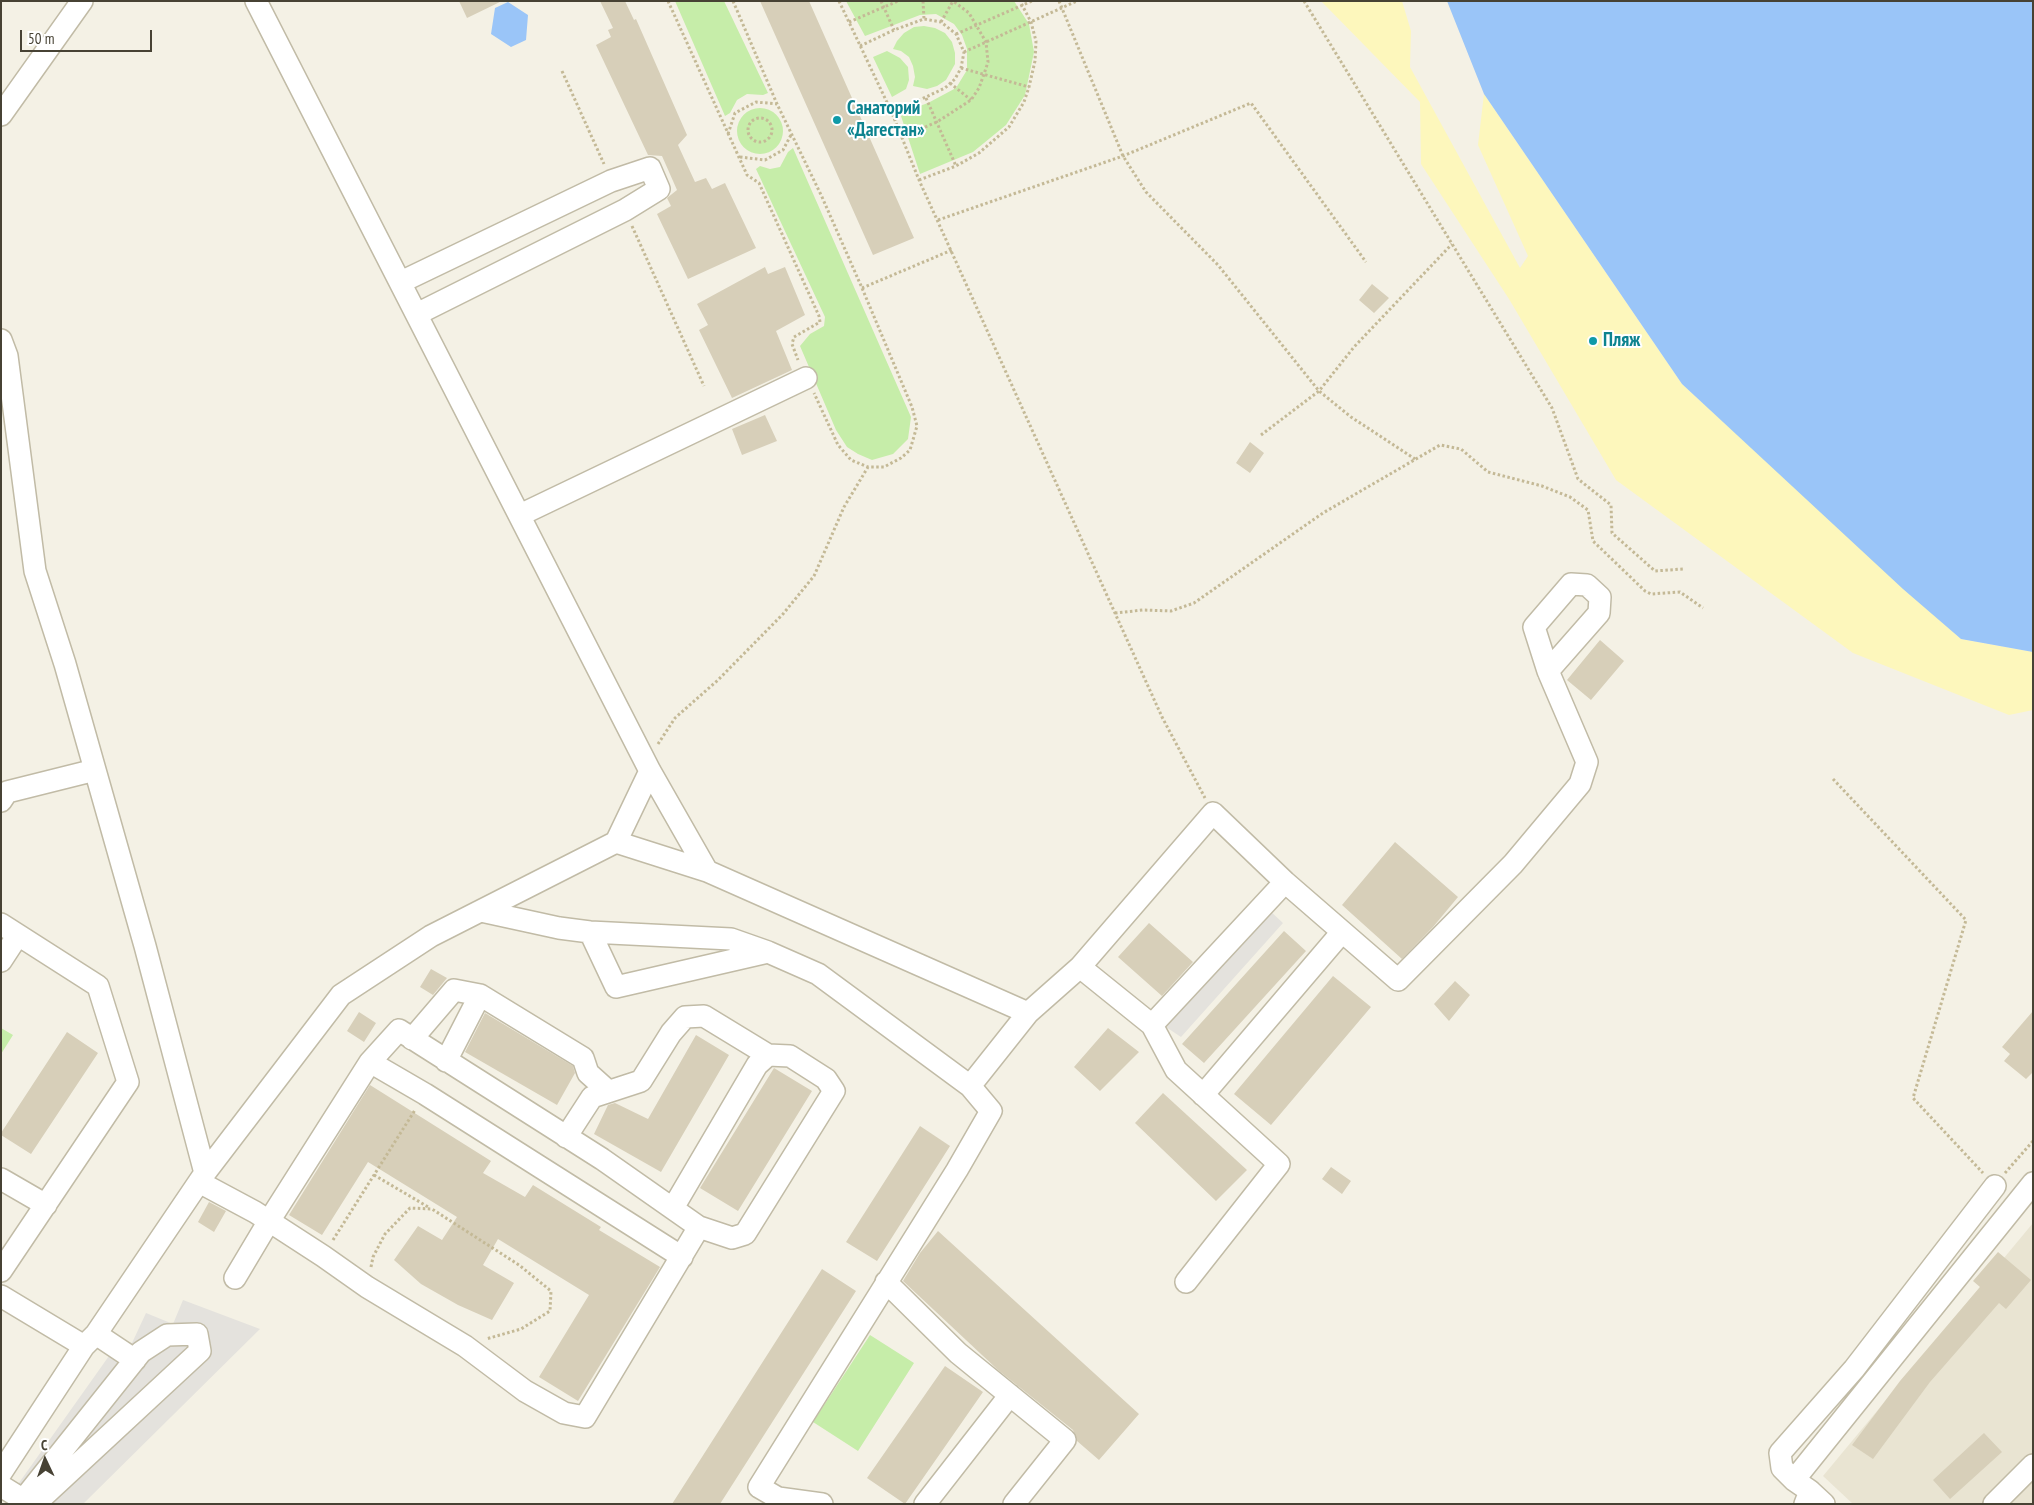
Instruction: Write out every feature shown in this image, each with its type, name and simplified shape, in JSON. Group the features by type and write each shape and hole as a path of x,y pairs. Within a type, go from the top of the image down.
{"street":[{"path":"1,115 82,1"},
{"path":"256,1 650,771 707,871"},
{"path":"401,282 612,181 650,168 659,189 625,210 417,314"},
{"path":"1,340 7,356 35,571 65,664 145,946 202,1177 367,1287 465,1346 525,1391 564,1413 585,1417 700,1227"},
{"path":"520,515 806,378"},
{"path":"970,1086 1028,1013 1080,968 1213,813 1285,882 1398,980 1513,864 1580,784 1587,762 1548,671"},
{"path":"1,801 7,792 95,770"},
{"path":"1,1473 202,1177 341,995 431,936 616,842 650,771"},
{"path":"616,842 707,871 1028,1013"},
{"path":"1152,1025 1285,882"},
{"path":"481,911 559,928 590,932 731,939 768,952 818,974 970,1086 991,1111 957,1170 759,1487 778,1498 822,1504"},
{"path":"1,961 10,929 98,986 128,1082 1,1271"},
{"path":"590,932 616,987 768,952"},
{"path":"1203,1095 1342,932"},
{"path":"1080,968 1152,1025 1176,1070 1279,1164 1186,1282"},
{"path":"412,1039 454,990 480,995 583,1058 588,1073 608,1091"},
{"path":"446,1060 480,995"},
{"path":"235,1278 370,1062 399,1030 566,1137 602,1159 700,1227 732,1238 745,1234 834,1091 826,1079 790,1056 768,1055 704,1016 685,1017 671,1032 641,1081 592,1097 566,1137"},
{"path":"673,1208 757,1065 768,1055"},
{"path":"370,1062 425,1094 682,1257"},
{"path":"1,1179 46,1205"},
{"path":"1995,1186 1854,1369 1780,1453 1782,1468 1808,1494 2033,1183"},
{"path":"886,1282 958,1353 1065,1440 1014,1504"},
{"path":"1,1296 135,1360"},
{"path":"197,1334 200,1351 29,1502 141,1352 167,1335 197,1334"},
{"path":"925,1504 1010,1395"},
{"path":"1994,1504 2033,1465"},
{"path":"1,1486 29,1502"}],"path":[{"path":"668,1 747,175 759,183 819,316 820,322 794,337 792,344 806,378 838,445 851,460 868,467 884,467 901,458 910,450 915,437 916,426 912,407 862,288 792,132 777,104 733,1"},
{"path":"839,1 892,113 919,180 1162,717 1213,813"},
{"path":"881,1 894,30"},
{"path":"849,22 898,1"},
{"path":"923,1 924,19"},
{"path":"902,137 937,122 971,100 979,88 984,74 988,62 986,42 978,25 969,13 953,1 941,22"},
{"path":"919,180 956,166 979,152 1009,127 1024,102 1029,87 1036,41 1031,22 1020,1"},
{"path":"956,34 1032,1"},
{"path":"1059,1 1123,156 1146,192 1218,265 1318,391 1351,417 1415,458"},
{"path":"964,52 1077,1"},
{"path":"1304,1 1552,408 1578,479 1612,505 1612,532 1655,571 1683,569"},
{"path":"860,46 894,30 924,19 941,22 956,34 964,52 962,68 955,79 945,88 892,113"},
{"path":"962,68 1029,87"},
{"path":"950,83 971,100"},
{"path":"926,98 956,166"},
{"path":"728,134 735,112 756,102 777,104"},
{"path":"938,220 1123,156 1251,103 1366,262"},
{"path":"763,118 770,123 771,135 766,141 757,142 748,133 749,125 755,119 763,118"},
{"path":"739,156 765,160 783,150 792,132"},
{"path":"1261,435 1318,391 1354,347 1452,244"},
{"path":"862,288 952,250"},
{"path":"1116,613 1143,610 1171,611 1194,603 1323,513 1397,471 1415,458 1440,446 1462,449 1488,472 1542,486 1570,497 1588,510 1593,541 1645,591 1651,594 1680,592 1703,608"},
{"path":"650,771 654,751 674,718 718,680 784,614 814,576 844,507 868,467"},
{"path":"1833,779 1966,920 1913,1098 1995,1186 2033,1141"},
{"path":"323,1256 425,1094"},
{"path":"374,1175 519,1265 551,1291 550,1311 521,1329 465,1346"},
{"path":"367,1287 373,1257 385,1234 410,1208 432,1210"}],"shaded area":[{"path":"1269,910 1283,923 1181,1037 1163,1025"},
{"path":"2033,1223 2033,1504 1853,1504 1823,1476"},
{"path":"183,1300 260,1329 83,1504 4,1504 121,1339 132,1343 146,1313 173,1324"}],"green space":[{"path":"675,1 724,1 768,93 763,95 747,94 737,100 730,113 725,116"},
{"path":"846,1 1014,1 1029,24 1034,52 1025,95 1006,125 973,152 920,174 900,113 928,103 956,88 967,70 967,49 962,35 954,24 936,14 920,15 865,36"},
{"path":"914,27 935,28 945,33 952,42 955,53 955,64 946,80 937,86 927,89 913,86 915,77 909,57 901,51 893,49 904,33"},
{"path":"887,51 900,58 908,67 909,80 906,89 892,97 873,57"},
{"path":"760,108 773,112 779,118 783,131 779,144 773,150 760,154 747,150 741,144 737,131 741,118 747,112"},
{"path":"793,148 911,417 908,439 893,454 872,460 847,447 836,430 800,346 810,334 824,326 825,317 756,169 760,166 770,169 780,167 788,152"},
{"path":"1,1028 13,1035 1,1054"},
{"path":"870,1335 914,1363 858,1451 813,1422"}],"sand":[{"name":"Пляж","path":"1321,1 1402,1 1411,31 1410,67 1520,268 1528,256 1478,145 1484,94 1682,384 1961,639 2033,652 2033,710 2009,715 1853,653 1616,480 1509,299 1421,164 1420,102"}],"water":[{"path":"1447,1 2033,1 2033,652 1961,639 1903,589 1682,384 1484,94"},
{"path":"508,2 528,15 526,40 511,47 491,34 495,8"}],"building":[{"path":"459,1 502,1 467,18"},
{"path":"600,1 625,1 634,20 636,19 687,135 678,145 695,182 706,178 712,189 725,183 756,248 688,279 657,214 671,206 667,198 677,190 662,156 648,155 596,45 611,37 608,30 613,28"},
{"name":"Санаторий «Дагестан»","path":"760,1 809,1 914,238 873,255"},
{"path":"765,267 768,274 785,267 805,315 776,331 792,370 732,398 699,330 708,325 697,304"},
{"path":"1372,284 1389,298 1374,313 1359,300"},
{"path":"765,415 777,441 742,455 732,429"},
{"path":"1250,442 1264,453 1250,473 1236,463"},
{"path":"1600,640 1624,661 1591,700 1567,680"},
{"path":"1395,842 1458,897 1433,927 1402,959 1342,905"},
{"path":"1149,923 1193,962 1162,996 1118,957"},
{"path":"1284,931 1306,951 1204,1063 1182,1044"},
{"path":"431,969 447,978 433,995 420,987"},
{"path":"1333,976 1371,1007 1271,1125 1234,1094"},
{"path":"1455,981 1470,995 1449,1021 1434,1004"},
{"path":"2033,1011 2033,1072 2026,1079 2004,1061 2010,1054 2002,1047"},
{"path":"359,1012 376,1023 364,1042 347,1031"},
{"path":"485,1013 573,1066 575,1073 557,1105 465,1052"},
{"path":"1108,1028 1139,1052 1100,1091 1074,1067"},
{"path":"67,1032 98,1053 31,1154 1,1135 1,1133"},
{"path":"696,1035 729,1055 661,1172 594,1134 608,1105 615,1103 648,1119"},
{"path":"774,1068 812,1091 738,1211 700,1188"},
{"path":"370,1085 491,1161 483,1173 525,1197 533,1185 601,1227 599,1230 660,1267 578,1401 539,1377 589,1295 498,1239 483,1265 514,1283 492,1320 458,1305 421,1284 394,1260 418,1226 442,1240 457,1217 368,1162 322,1235 289,1215"},
{"path":"1163,1093 1247,1170 1216,1201 1135,1123"},
{"path":"920,1126 950,1146 877,1261 846,1242"},
{"path":"1331,1167 1351,1181 1342,1194 1322,1179"},
{"path":"209,1202 226,1211 214,1232 198,1222"},
{"path":"938,1231 1139,1414 1099,1460 1077,1441 1073,1430 998,1370 903,1281 920,1253"},
{"path":"1998,1252 2031,1280 2006,1309 1999,1303 1930,1382 1873,1459 1852,1445 1900,1381 1980,1287 1973,1281"},
{"path":"822,1269 856,1291 720,1504 672,1504"},
{"path":"945,1366 983,1392 905,1504 867,1478"},
{"path":"1984,1433 2002,1452 1950,1499 1933,1480"}],"place":[{"name":"Санаторий «Дагестан»","path":"837,120"},
{"name":"Пляж","path":"1593,341"}]}
